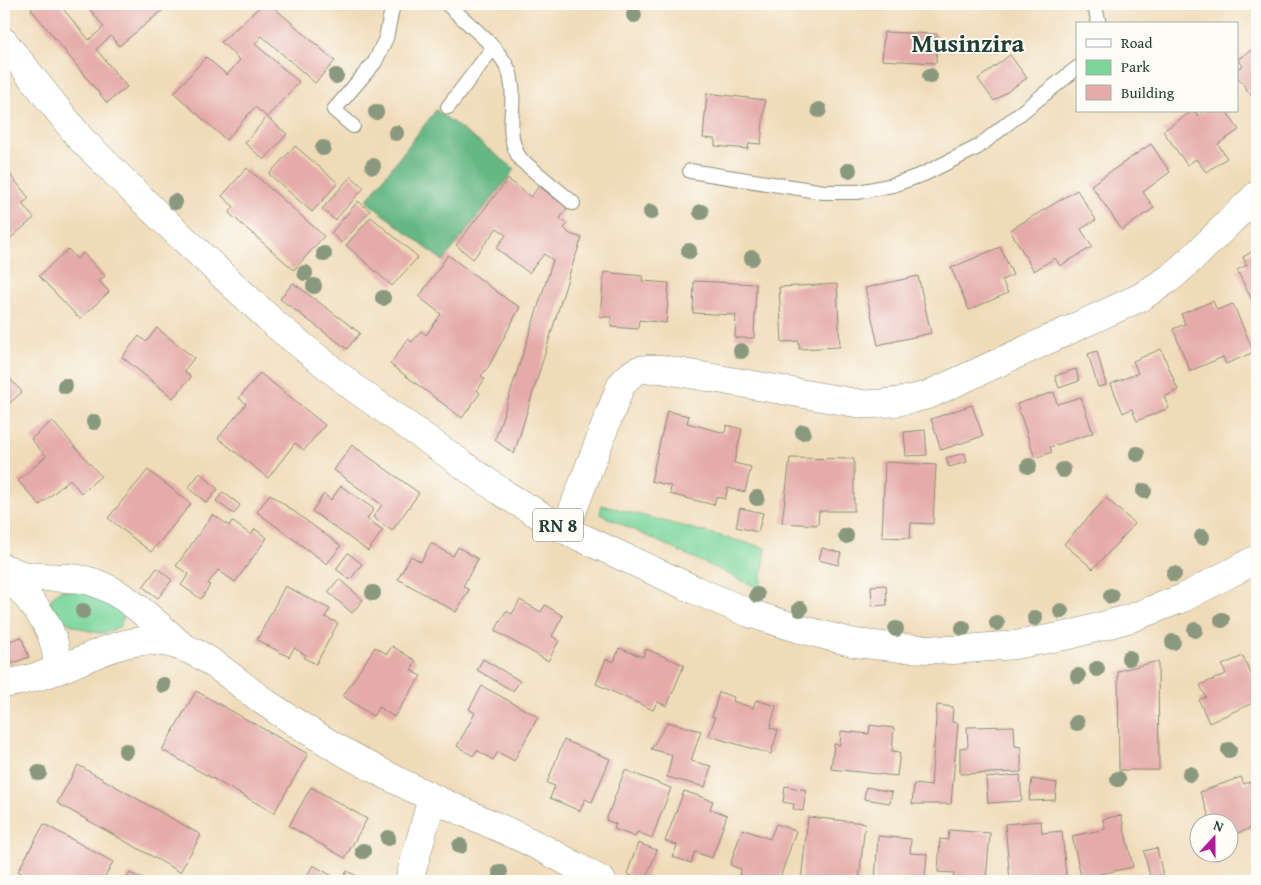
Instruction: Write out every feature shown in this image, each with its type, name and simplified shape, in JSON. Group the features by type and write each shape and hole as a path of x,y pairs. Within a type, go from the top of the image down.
{"street":[{"name":"RN 8","path":"4,42 80,138 168,226 276,325 357,390 506,495 566,530 695,590 748,612 800,629 855,642 902,648 953,650 1015,645 1070,635 1131,618 1183,598 1257,559"},
{"path":"566,530 621,386 630,374 644,368 661,369 862,404 906,401 928,395 1141,297 1170,278 1257,195"},
{"path":"4,569 22,575 82,579 104,587 148,616 182,646 209,660 265,703 307,730 432,798 536,845 602,881"},
{"path":"4,569 28,596 47,625 56,647 57,670"},
{"path":"4,684 57,670 96,653 130,644 155,641 182,646"},
{"path":"409,881 432,798"}],"lane":[{"path":"353,126 334,110 375,62 386,38 393,4"},
{"path":"447,4 494,48 510,72 513,96 512,139 515,151 521,160 573,204"},
{"path":"1089,4 1095,7 1099,22"},
{"path":"448,107 494,48"},
{"path":"690,171 824,192 858,192 894,185 924,174 978,147 1076,69"}],"green space":[{"path":"436,110 515,169 443,261 366,201"},
{"path":"602,505 766,548 760,589 600,514"},
{"path":"61,590 88,592 123,611 120,626 109,632 101,633 82,629 62,619 54,613 50,605 52,598"}],"building":[{"path":"37,4 59,4 89,40 104,27 88,7 92,4 159,4 163,10 119,46 111,36 96,49 127,87 107,103 31,9"},
{"path":"263,4 270,4 335,61 315,83 262,36 255,44 299,82 267,117 255,107 226,140 174,93 206,57 227,75 240,60 221,42"},
{"path":"884,32 937,34 936,63 882,60"},
{"path":"1256,47 1257,95 1253,98 1238,77 1238,68 1243,66 1238,59"},
{"path":"1010,55 1027,78 994,101 978,79"},
{"path":"707,93 765,100 761,144 749,143 748,149 715,146 715,139 703,138"},
{"path":"1191,112 1196,112 1198,116 1204,112 1227,112 1239,130 1218,144 1227,158 1206,172 1196,159 1187,165 1163,131"},
{"path":"267,117 287,134 264,160 245,143"},
{"path":"1151,144 1170,172 1143,192 1154,208 1122,230 1091,185"},
{"path":"295,146 338,183 312,212 269,174"},
{"path":"247,168 324,236 294,270 229,213 234,207 222,196"},
{"path":"8,172 29,198 22,204 34,218 4,244 4,175"},
{"path":"351,176 364,188 335,220 322,209"},
{"path":"508,179 531,197 539,186 567,208 560,218 567,224 564,228 570,234 582,238 514,454 495,440 553,260 544,254 529,273 496,248 506,235 497,228 473,259 456,245"},
{"path":"1077,190 1096,220 1081,229 1092,247 1060,266 1055,258 1034,271 1010,230"},
{"path":"358,201 370,211 342,243 331,233"},
{"path":"371,217 418,257 392,286 346,245"},
{"path":"1000,247 1013,275 1002,280 1008,293 969,310 951,268"},
{"path":"68,249 77,259 83,253 105,276 99,281 109,292 80,319 39,276"},
{"path":"1257,249 1257,302 1254,304 1237,270 1247,265 1243,257"},
{"path":"448,255 520,307 489,366 481,376 485,379 477,390 480,393 462,418 390,364 408,339 412,342 421,331 426,335 441,314 419,297"},
{"path":"604,272 643,276 642,281 669,283 666,323 639,320 638,329 611,327 611,317 600,317"},
{"path":"918,276 931,333 878,345 865,288"},
{"path":"694,281 756,284 754,338 735,338 736,315 693,313"},
{"path":"293,283 360,333 347,349 280,299"},
{"path":"837,284 840,347 799,349 799,341 782,342 779,287"},
{"path":"1213,301 1217,310 1233,304 1254,352 1226,364 1223,357 1190,371 1173,329 1185,324 1181,314"},
{"path":"157,328 194,358 184,371 191,377 173,398 122,357 139,336 146,342"},
{"path":"1161,349 1178,390 1164,397 1169,408 1137,421 1132,409 1123,413 1111,384 1138,373 1133,361"},
{"path":"1097,351 1106,385 1098,387 1088,354"},
{"path":"1076,369 1079,381 1059,388 1055,376"},
{"path":"4,372 22,392 4,408"},
{"path":"260,373 325,425 304,450 295,443 268,478 218,438 246,404 239,398"},
{"path":"1054,392 1057,404 1081,397 1093,433 1050,447 1052,452 1035,458 1017,404"},
{"path":"972,405 983,436 941,450 931,419"},
{"path":"667,411 689,416 687,423 725,433 727,425 742,429 734,463 751,467 745,492 728,488 725,499 716,497 714,505 670,494 671,486 651,481"},
{"path":"52,421 101,476 81,493 70,479 40,505 18,481 46,456 31,439"},
{"path":"925,430 927,455 906,456 904,432"},
{"path":"352,445 419,493 392,531 373,517 382,505 334,470"},
{"path":"965,453 967,462 949,467 946,458"},
{"path":"790,458 854,459 854,511 819,511 818,525 782,523"},
{"path":"885,462 936,465 933,524 911,523 910,538 882,537"},
{"path":"148,470 191,504 151,552 108,518"},
{"path":"200,473 218,489 207,503 188,488"},
{"path":"341,486 374,509 367,519 383,530 368,551 312,511 324,494 331,500"},
{"path":"223,492 240,505 234,514 216,501"},
{"path":"270,494 341,546 327,564 257,512"},
{"path":"1106,498 1135,524 1093,569 1064,544"},
{"path":"740,508 763,513 758,532 736,527"},
{"path":"213,514 229,526 232,521 251,535 255,529 267,538 235,582 218,570 208,584 210,585 201,599 181,585 189,574 176,566"},
{"path":"431,543 453,556 458,547 478,559 463,586 469,590 456,612 398,579 411,556 421,562"},
{"path":"822,548 841,553 838,565 819,560"},
{"path":"348,553 362,564 350,580 336,569"},
{"path":"157,568 172,580 158,598 143,587"},
{"path":"339,579 363,600 352,613 328,592"},
{"path":"886,585 887,605 872,606 871,586"},
{"path":"285,586 330,609 325,617 338,623 316,664 304,658 306,655 294,648 289,657 257,640"},
{"path":"520,600 541,612 545,605 563,616 552,636 559,641 548,661 495,631 506,611 512,614"},
{"path":"21,637 29,657 8,665 4,655 4,643"},
{"path":"392,646 416,661 411,670 421,676 394,717 379,707 373,716 343,696 375,647 387,654"},
{"path":"619,648 643,657 646,649 684,665 667,706 657,702 653,710 596,684 606,659 614,662"},
{"path":"1243,656 1252,676 1257,674 1257,701 1209,723 1199,700 1206,697 1200,685 1226,674 1222,665"},
{"path":"483,659 520,681 513,691 477,670"},
{"path":"1158,661 1159,770 1119,770 1118,671"},
{"path":"482,686 538,717 514,761 498,752 493,760 477,750 473,756 457,746 475,713 469,709"},
{"path":"196,691 308,754 274,813 162,750"},
{"path":"719,692 734,697 733,701 753,708 756,700 776,706 770,728 778,730 771,754 709,736 715,717 712,717"},
{"path":"937,705 953,707 952,722 958,723 951,804 912,804 914,784 931,786"},
{"path":"668,722 701,731 691,761 711,766 705,787 667,777 672,755 651,749"},
{"path":"870,725 894,728 892,751 900,752 897,776 831,769 834,744 840,745 841,731 869,734"},
{"path":"1014,726 1015,746 1021,747 1021,772 960,774 960,748 968,747 967,727"},
{"path":"564,740 610,759 592,802 585,799 580,811 550,798 555,786 547,783"},
{"path":"78,765 201,835 180,872 57,803"},
{"path":"625,770 671,788 652,838 637,832 635,837 614,829 616,824 606,820"},
{"path":"1020,775 1022,801 988,803 986,778"},
{"path":"1241,777 1244,784 1255,780 1257,785 1257,826 1238,833 1238,812 1207,812 1200,792"},
{"path":"1032,779 1057,783 1055,800 1029,801"},
{"path":"785,786 806,790 803,811 793,809 794,804 783,802"},
{"path":"311,787 367,819 345,858 289,826"},
{"path":"866,787 892,792 890,803 864,799"},
{"path":"684,791 713,801 710,809 727,815 712,858 695,852 691,863 673,857 677,845 665,841"},
{"path":"1121,815 1133,867 1100,874 1101,881 1082,881 1072,836 1105,829 1103,819"},
{"path":"808,817 865,823 859,881 801,881"},
{"path":"1041,821 1042,833 1062,831 1066,877 1050,878 1051,881 1010,881 1005,824"},
{"path":"44,824 113,862 102,881 35,881 18,871"},
{"path":"776,824 796,831 779,881 772,879 771,881 743,881 738,879 741,869 730,865 742,829 770,839"},
{"path":"949,830 990,833 986,881 952,881 954,873 938,872 940,839 948,840"},
{"path":"878,836 911,839 910,853 927,854 925,881 875,881"},
{"path":"638,843 657,850 645,881 627,874"},
{"path":"1157,848 1164,881 1151,881 1144,851"},
{"path":"313,865 334,877 332,881 304,881"},
{"path":"347,871 366,881 341,881"},
{"path":"130,873 146,881 125,881"}],"district":[{"name":"Musinzira","path":"968,43"}]}
